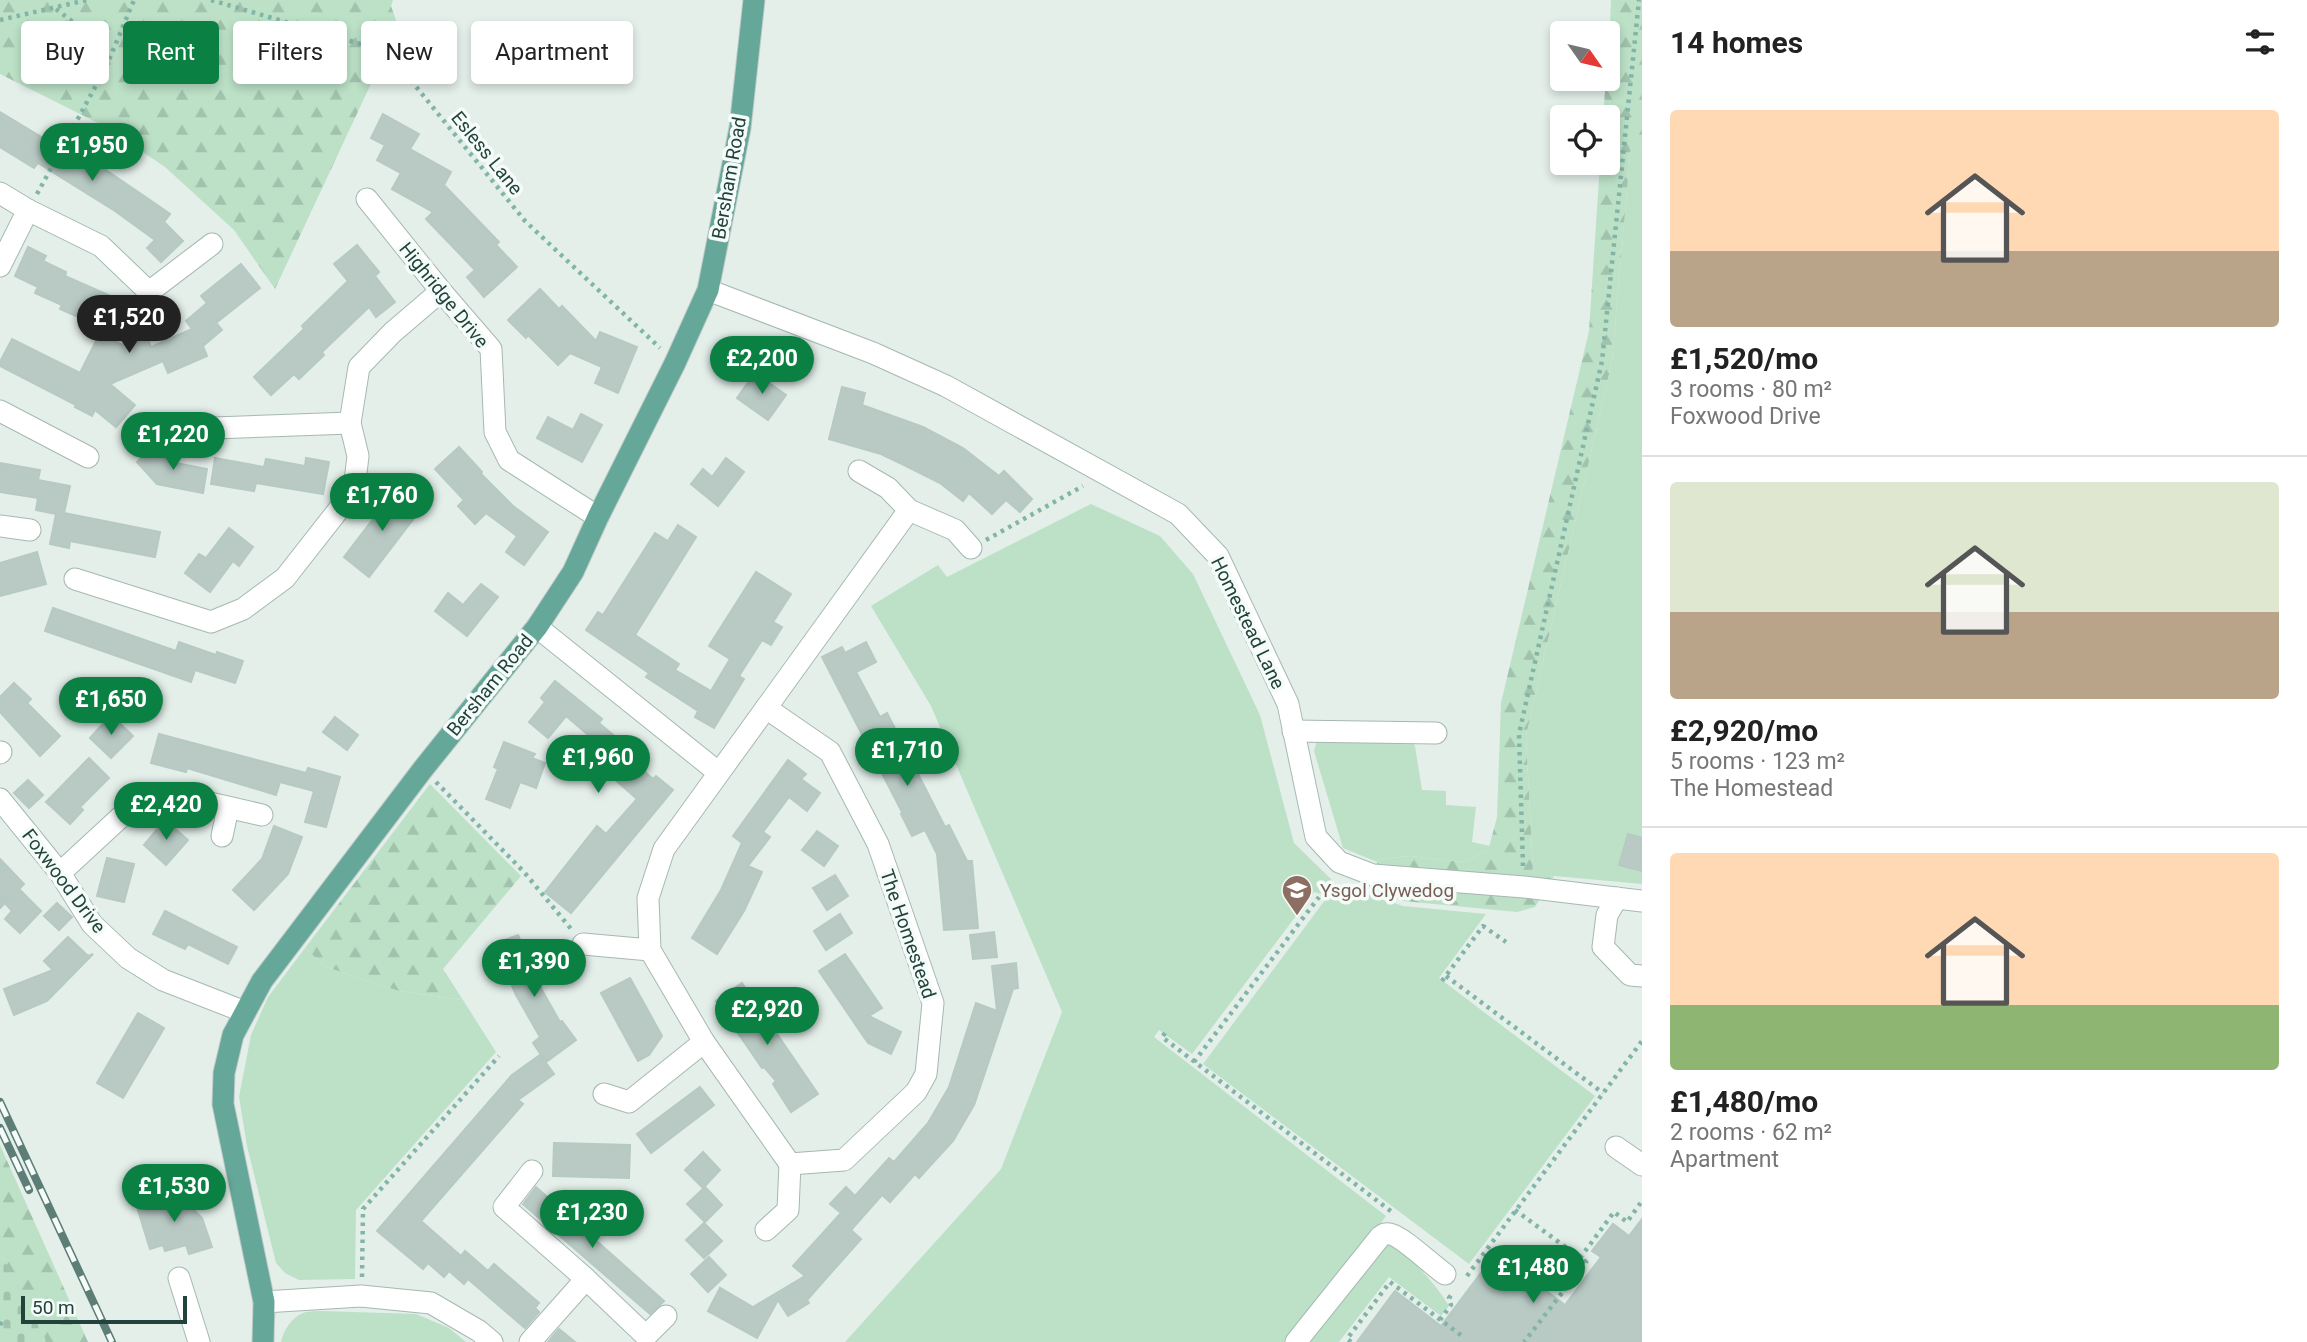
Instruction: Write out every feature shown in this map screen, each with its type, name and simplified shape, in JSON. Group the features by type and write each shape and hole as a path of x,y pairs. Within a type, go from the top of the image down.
{"main road":[{"name":"Bersham Road","path":"263,1342 264,1302 223,1104 224,1073 233,1035 262,981 424,769 537,627 573,572 708,290 740,128 754,0"}],"street":[{"path":"0,193 28,210 102,246 149,292 212,244"},
{"name":"Highridge Drive","path":"367,199 491,349 495,432 509,460 598,517"},
{"path":"0,266 28,210"},
{"name":"Homestead Lane","path":"708,290 873,352 934,380 1178,514 1217,556 1288,704 1316,837 1339,862 1373,875 1524,887 1642,901"},
{"path":"75,579 211,622 243,609 285,578 354,490 358,456 350,423 359,367 393,332 441,291"},
{"path":"0,411 88,457"},
{"path":"213,428 350,423"},
{"path":"859,471 888,488 909,510 955,530 971,548"},
{"path":"765,1230 788,1210 790,1164 704,1042 650,950 648,898 664,849 909,510"},
{"path":"0,526 30,530"},
{"path":"537,627 719,773"},
{"name":"The Homestead","path":"766,708 830,752 878,844 933,1003 926,1074 916,1093 844,1160 790,1164"},
{"path":"1293,731 1436,733"},
{"path":"60,873 125,813 175,795 261,815"},
{"name":"Foxwood Drive","path":"0,799 60,873 92,924 128,957 163,980 245,1012"},
{"path":"222,835 228,808"},
{"path":"1617,898 1607,915 1603,947 1630,975 1642,976"},
{"path":"583,944 650,950"},
{"path":"604,1094 629,1102 704,1042"},
{"path":"1616,1147 1642,1165"},
{"path":"532,1171 504,1208 586,1279 646,1336 666,1316"},
{"path":"1296,1342 1384,1234 1390,1233 1399,1238 1455,1281"},
{"path":"179,1278 199,1342"},
{"path":"530,1342 586,1279"},
{"path":"264,1302 361,1296 431,1303 480,1331 492,1342"}],"path":[{"path":"0,20 87,0"},
{"path":"109,60 134,0"},
{"name":"Esless Lane","path":"211,0 388,52 525,221 675,363"},
{"path":"1524,887 1518,734 1602,361 1639,0"},
{"path":"55,9 71,21"},
{"path":"28,210 97,84"},
{"path":"971,548 1105,473"},
{"path":"424,769 524,873 583,944"},
{"path":"1194,1062 1319,897"},
{"path":"1442,981 1483,926 1506,942"},
{"path":"1446,976 1603,1093"},
{"path":"1164,1033 1162,1037 1392,1213"},
{"path":"1440,1320 1451,1305 1449,1298 1455,1281 1515,1210 1642,1041"},
{"path":"361,1296 363,1209 499,1056"},
{"path":"1580,1258 1614,1212 1627,1222 1642,1201"},
{"path":"1515,1210 1586,1262 1524,1342"},
{"path":"1351,1342 1347,1339 1390,1282 1462,1336"}],"green space":[{"path":"0,0 393,0 391,6 396,21 361,21 361,84 371,84 275,289 234,230 165,167 104,126 0,74"},
{"path":"1611,0 1642,0 1642,148 1631,145 1612,361 1526,736 1533,873 1554,876 1535,907 1517,912 1403,901 1365,887 1379,859 1410,856 1462,862 1488,851 1497,817 1501,703 1589,331 1599,175 1620,175 1620,105 1604,105 1605,91 1620,91 1620,21 1610,21"},
{"path":"1631,144 1642,148 1642,884 1533,874 1526,736 1612,361"},
{"name":"Ysgol Clywedog","path":"1091,504 1160,536 1193,574 1260,715 1294,843 1335,883 1403,906 1486,914 1439,978 1595,1096 1469,1264 1203,1064 1328,896 1314,892 1192,1054 1159,1030 1154,1037 1386,1216 1376,1230 1416,1265 1441,1294 1449,1306 1441,1316 1389,1277 1339,1342 845,1342 1001,1169 1062,1012 931,706 871,606 938,565 947,577"},
{"path":"1319,735 1409,737 1415,746 1422,790 1446,791 1446,805 1476,807 1472,842 1490,846 1488,851 1462,862 1410,856 1379,859 1377,862 1343,848 1314,751"},
{"path":"430,784 521,876 443,969 463,1000 399,991 326,967 305,948"},
{"path":"305,948 326,967 399,991 463,1000 496,1052 356,1210 355,1279 299,1280 285,1273 276,1263 247,1146 239,1097 251,1035 268,997"},
{"path":"0,1145 88,1342 45,1342 0,1252"},
{"path":"0,1252 47,1342 0,1342"},
{"path":"305,1312 416,1314 449,1328 466,1342 281,1342 286,1329 295,1318"}],"building":[{"path":"0,112 73,156 76,152 100,166 170,214 164,222 183,241 161,262 147,248 155,240 115,211 38,163 34,168 0,147"},
{"path":"383,114 419,134 410,149 451,172 444,185 499,242 496,245 517,267 484,297 467,277 475,270 426,219 433,212 392,189 401,173 377,160 385,145 371,138"},
{"path":"357,245 379,272 375,276 395,302 376,317 369,307 322,352 324,355 299,379 294,374 271,395 254,377 304,329 302,326 348,281 334,264"},
{"path":"28,247 46,256 43,261 66,272 65,276 115,298 101,327 60,309 62,305 35,293 38,287 15,276"},
{"path":"241,264 260,288 216,323 222,330 203,346 207,356 168,373 163,361 110,384 135,405 116,427 95,410 92,416 0,366 12,339 80,373 100,333 122,345 146,335 151,347 192,329 186,321 207,303 201,296"},
{"path":"540,289 559,309 562,306 596,341 600,332 637,347 618,393 595,383 602,367 570,353 558,365 528,335 526,338 508,320"},
{"path":"755,373 786,395 768,420 737,398"},
{"path":"842,387 865,393 862,405 923,427 963,448 999,476 1004,471 1032,499 1020,512 1006,500 992,514 969,493 963,501 940,483 881,454 829,439"},
{"path":"581,414 602,425 582,462 537,438 548,417 573,430"},
{"path":"155,445 171,462 207,469 203,493 157,484 137,462"},
{"path":"459,447 513,506 548,532 524,565 506,552 517,536 486,513 475,524 458,506 464,500 435,469"},
{"path":"215,458 264,467 266,459 305,466 306,458 329,462 323,494 256,483 254,491 211,484"},
{"path":"726,458 744,472 718,506 691,484 703,469 712,477"},
{"path":"0,463 40,470 38,480 70,486 64,513 160,532 155,557 70,541 69,548 50,544 56,514 36,510 38,498 0,492"},
{"path":"396,489 421,509 369,577 344,557"},
{"path":"678,525 696,537 635,635 679,664 675,670 711,691 730,659 709,646 756,572 791,594 773,622 782,627 771,645 762,640 739,676 744,679 714,728 695,717 698,711 646,677 649,673 586,630 598,612 603,615 655,533 668,541"},
{"path":"229,528 253,547 239,566 233,561 210,592 185,573 199,554 206,558"},
{"path":"37,552 46,584 0,596 0,563"},
{"path":"481,584 498,597 467,636 435,611 448,593 463,605"},
{"path":"53,608 176,651 179,642 243,661 235,683 195,670 191,682 45,631"},
{"path":"866,642 876,662 856,672 880,717 887,713 945,827 949,825 967,861 972,861 978,928 944,930 937,854 925,830 912,836 822,657 842,647 845,653"},
{"path":"555,681 602,719 599,723 632,751 627,756 653,779 656,776 673,790 571,913 545,892 597,826 606,834 637,799 602,768 595,776 575,760 593,739 566,716 548,738 529,722 545,702 541,698"},
{"path":"14,683 31,699 27,703 60,736 40,756 0,712 0,697"},
{"path":"111,715 133,736 111,758 90,738"},
{"path":"335,717 358,735 347,750 323,732"},
{"path":"159,734 306,773 308,768 340,777 326,827 305,822 314,791 280,782 276,795 187,768 186,772 151,763"},
{"path":"504,742 535,754 532,758 545,763 536,788 520,782 510,808 486,799 498,769 494,767"},
{"path":"89,758 109,778 80,807 83,810 70,824 46,802"},
{"path":"788,760 806,774 801,779 820,793 807,811 789,797 763,832 770,837 748,866 762,872 744,911 717,954 692,938 721,890 742,843 733,836"},
{"path":"28,780 43,795 29,808 14,793"},
{"path":"165,820 188,840 166,865 144,845"},
{"path":"274,826 302,837 288,874 254,910 233,890 262,859"},
{"path":"817,831 838,846 824,866 802,850"},
{"path":"1628,834 1642,838 1642,871 1619,865"},
{"path":"107,858 134,864 124,902 97,896"},
{"path":"0,859 24,884 19,889 41,911 20,933 5,919 12,911 5,903 0,908"},
{"path":"835,875 848,896 827,910 813,888"},
{"path":"57,903 72,917 59,930 44,916"},
{"path":"165,911 237,947 228,964 188,944 185,949 153,934"},
{"path":"840,914 852,933 826,950 814,931"},
{"path":"994,932 997,957 973,959 970,935"},
{"path":"518,935 538,983 560,1022 562,1021 576,1040 546,1062 533,1043 540,1037 516,995 494,944"},
{"path":"68,937 88,956 93,954 47,1001 14,1015 4,989 53,970 44,961"},
{"path":"845,954 882,1008 869,1016 901,1032 891,1054 868,1043 819,971"},
{"path":"1016,963 1018,988 1013,989 974,1105 953,1141 919,1178 915,1174 890,1202 882,1195 851,1230 861,1239 807,1300 809,1303 788,1316 778,1300 757,1338 708,1311 720,1288 753,1307 805,1276 793,1266 841,1213 830,1204 846,1187 855,1196 889,1158 894,1162 928,1123 949,1087 976,1003 997,1011 992,966"},
{"path":"630,978 662,1036 649,1055 638,1061 601,993"},
{"path":"742,983 818,1094 791,1112 773,1084 776,1081 762,1068 716,1001"},
{"path":"138,1013 164,1028 123,1098 97,1083"},
{"path":"540,1055 554,1074 518,1100 523,1104 421,1221 461,1256 465,1251 488,1271 494,1264 539,1303 535,1308 539,1312 525,1328 468,1279 464,1284 449,1271 444,1277 428,1263 423,1269 377,1231 512,1075"},
{"path":"700,1087 714,1105 651,1153 637,1134"},
{"path":"554,1143 630,1145 629,1178 553,1176"},
{"path":"703,1152 720,1170 703,1188 685,1170"},
{"path":"536,1187 664,1301 650,1314 523,1204"},
{"path":"705,1187 722,1205 705,1222 687,1204"},
{"path":"188,1191 194,1210 202,1218 212,1247 189,1254 186,1245 165,1251 163,1245 150,1249 137,1207"},
{"path":"1642,1219 1642,1342 1357,1342 1395,1291 1441,1326 1496,1253 1565,1305 1601,1257 1592,1251 1613,1224 1629,1236"},
{"path":"704,1223 722,1241 704,1258 686,1240"},
{"path":"709,1257 726,1275 708,1292 691,1274"},
{"path":"559,1329 575,1342 548,1342"}],"railway":[{"path":"0,1102 112,1342"},
{"path":"0,1128 29,1190"}],"place":[{"name":"Ysgol Clywedog","path":"1297,917"}]}
